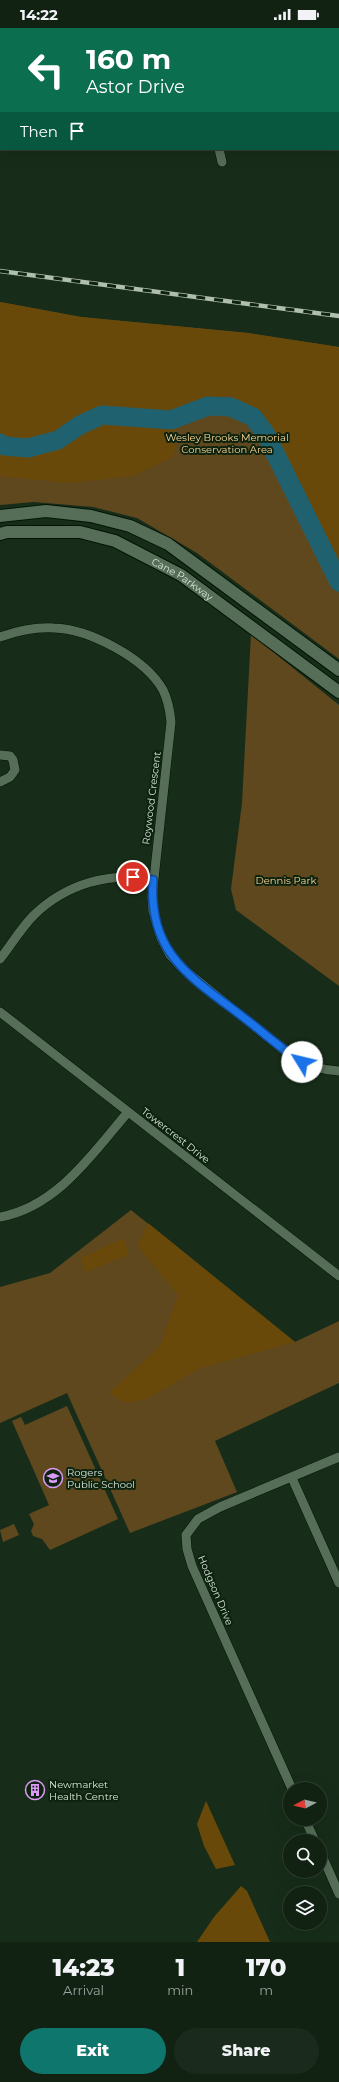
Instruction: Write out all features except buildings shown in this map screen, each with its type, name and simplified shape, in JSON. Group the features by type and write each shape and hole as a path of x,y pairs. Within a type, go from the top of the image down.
{"main road":[{"name":"Cane Parkway","path":"0,516 46,511 91,516 130,526 168,544 339,670"},
{"name":"Cane Parkway","path":"0,534 7,532 80,532 115,541 181,575 339,692"}],"street":[{"path":"220,150 222,162"},
{"name":"Roywood Crescent","path":"0,637 23,630 43,628 74,631 112,646 132,659 154,677 163,690 170,710 171,722 152,897 156,925 161,938 170,955 181,967 302,1062 329,1070 339,1071"},
{"path":"0,755 10,756 13,760 15,770 10,777 0,782"},
{"path":"0,959 34,916 64,892 90,882 114,878 142,878 153,880"},
{"name":"Towercrest Drive","path":"0,1012 339,1276"},
{"path":"0,1217 43,1201 89,1159 128,1112"},
{"name":"Hodgson Drive","path":"289,1782 192,1566 186,1543 186,1535 198,1519 220,1507 339,1457"},
{"path":"292,1478 339,1583"},
{"path":"327,1867 339,1894"}],"green space":[{"name":"Wesley Brooks Memorial Conservation Area","path":"0,302 81,317 248,333 339,347 339,659 197,553 137,518 93,507 34,502 0,505"},
{"name":"Dennis Park","path":"251,634 339,705 339,986 236,910 231,889 242,803"},
{"path":"131,1210 295,1342 339,1321 339,1383 215,1441 237,1492 130,1533 67,1393 0,1423 0,1287 50,1273"},
{"path":"67,1406 118,1519 50,1550 42,1539 33,1536 31,1531 34,1524 29,1514 49,1505 12,1421 21,1417 25,1425"},
{"path":"14,1524 19,1535 3,1542 0,1530"}],"shaded area":[{"path":"0,302 81,317 248,333 339,347 339,573 317,534 274,432 230,395 173,412 177,439 173,457 133,476 68,483 0,476"},
{"path":"148,1223 295,1342 201,1368 146,1399 125,1403 109,1393 161,1345 178,1295 138,1246"},
{"path":"124,1238 128,1255 85,1272 81,1258"},
{"path":"206,1801 235,1865 216,1869 204,1846 197,1824"},
{"path":"241,1886 247,1891 270,1942 197,1942 214,1917"}],"waterway":[{"path":"0,443 4,446 28,448 58,440 80,425 102,415 171,420 208,406 231,407 253,417 265,433 339,582"}],"railway":[{"path":"0,271 339,316"}],"place":[{"name":"Rogers Public School","path":"53,1478"},
{"name":"Newmarket Health Centre","path":"35,1790"}],"route":[{"path":"133,877 153,880 152,897 156,925 170,955 195,980 292,1056 302,1062"}]}
